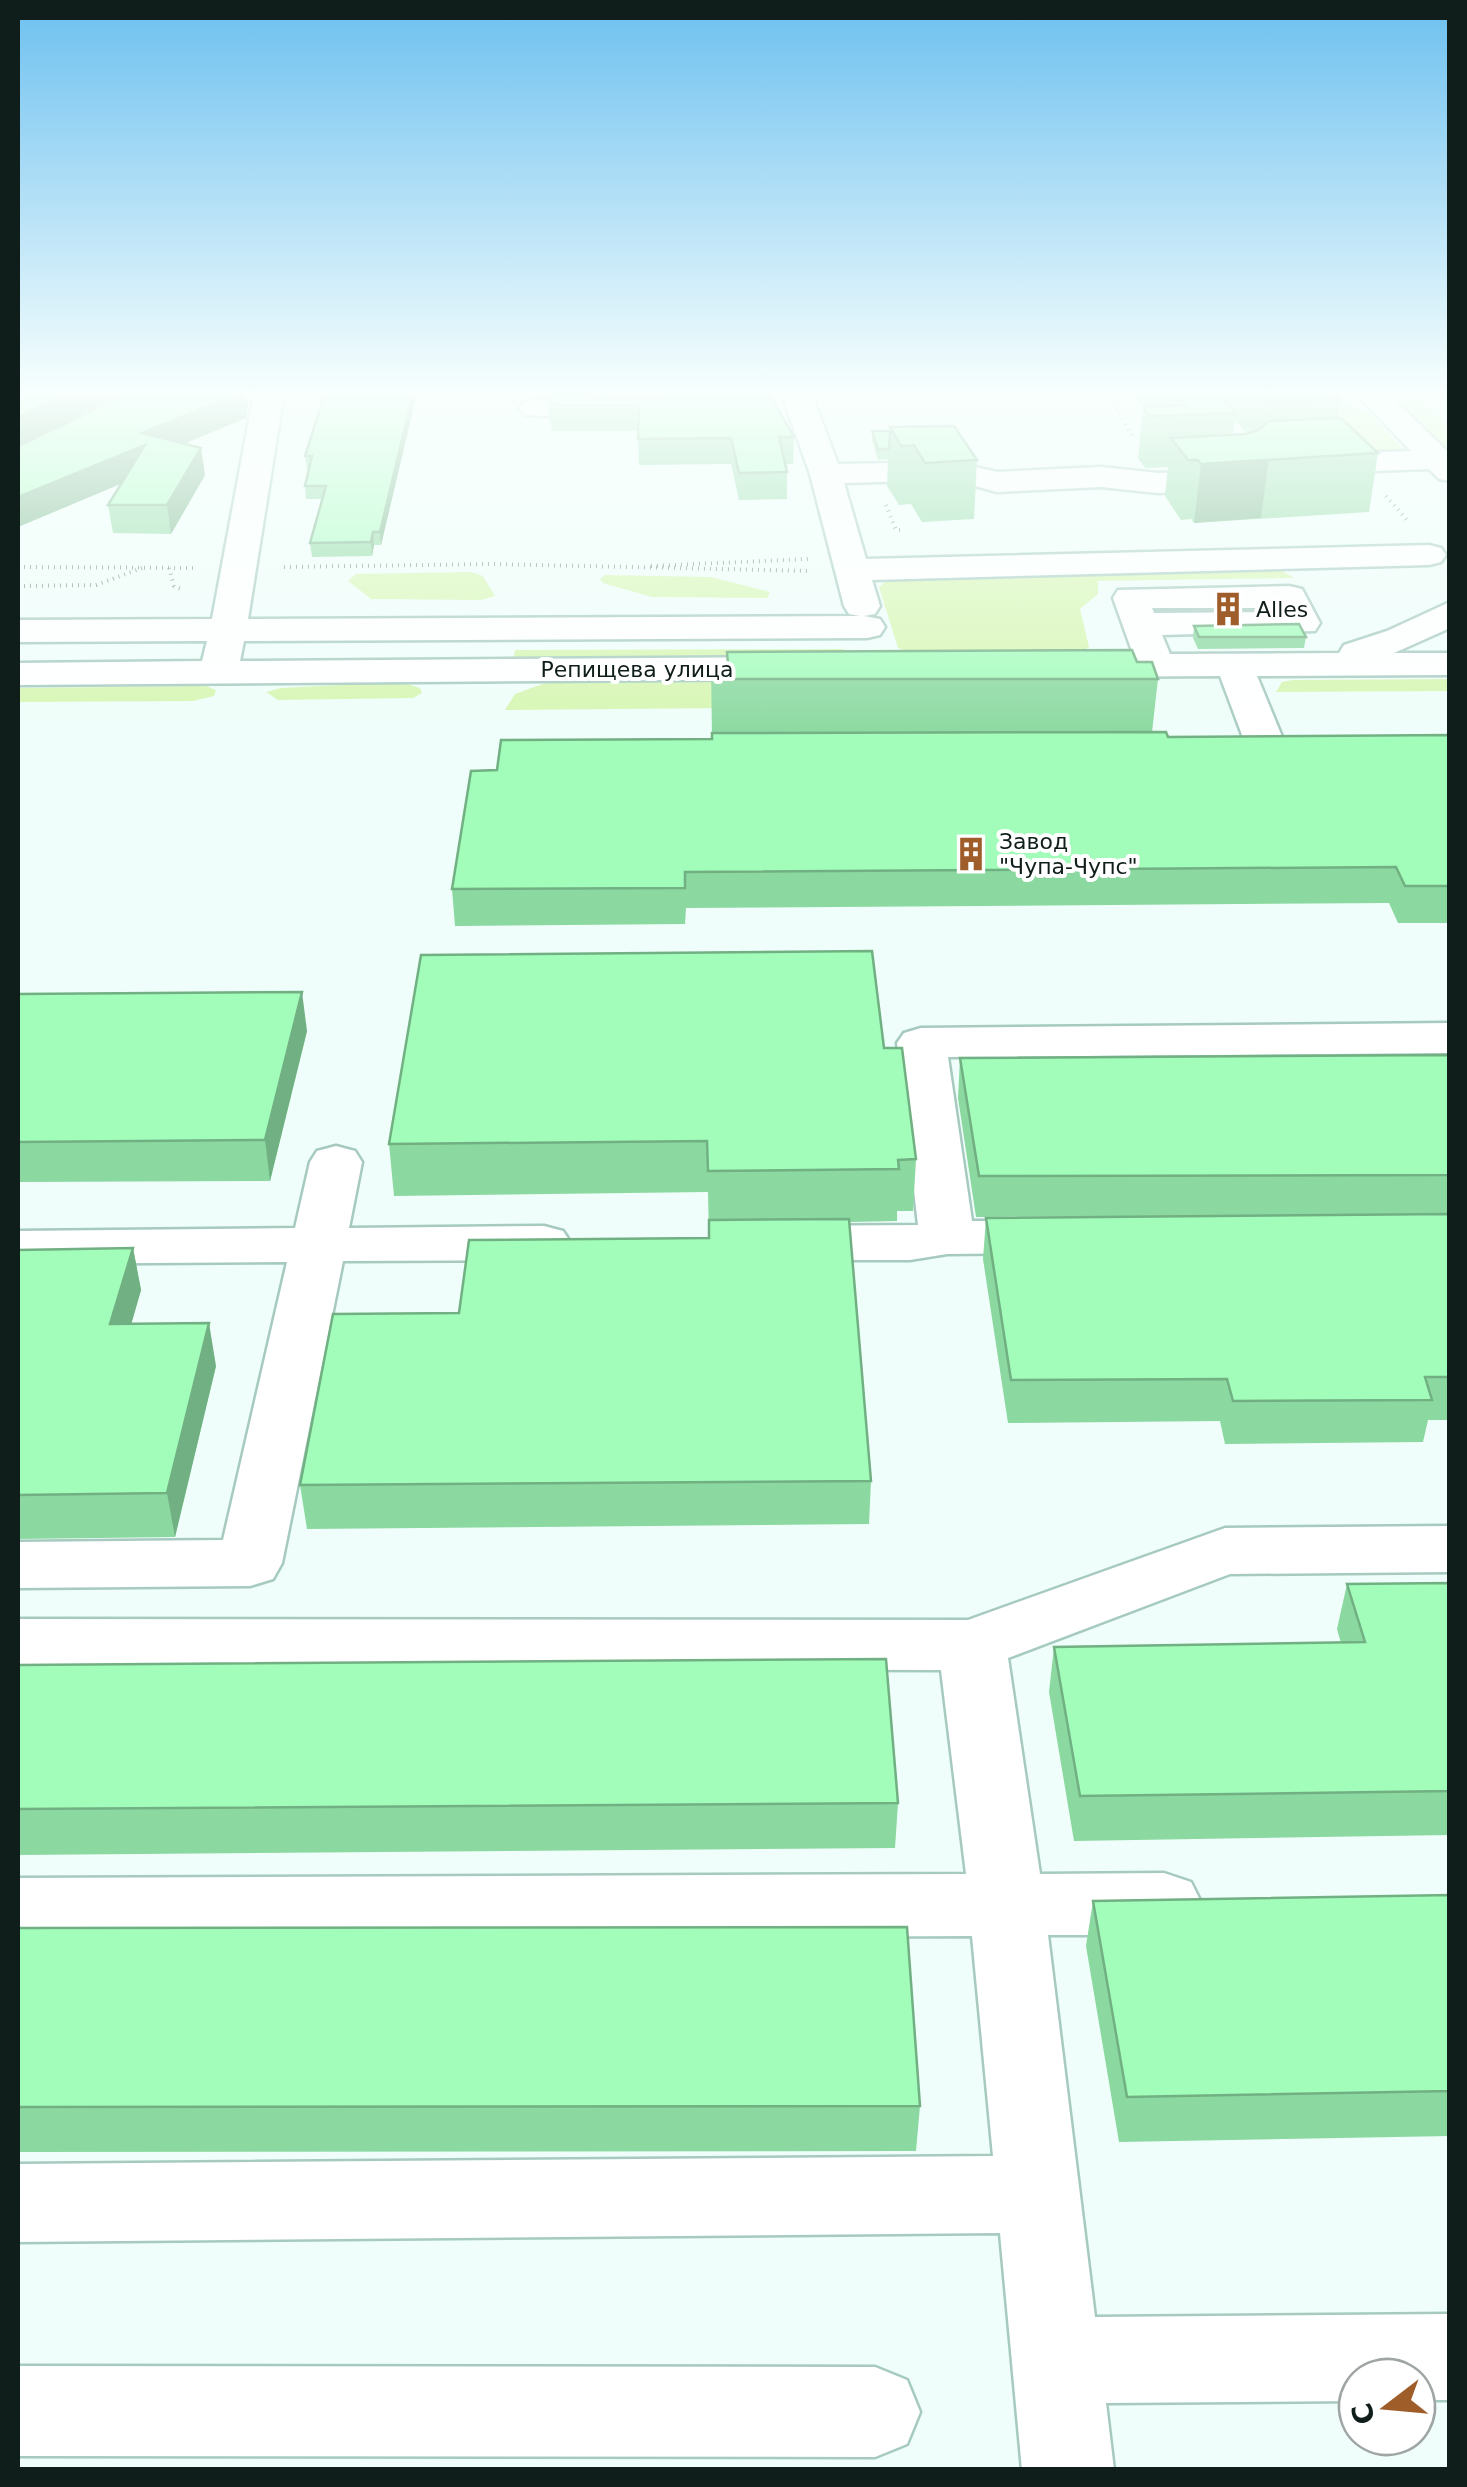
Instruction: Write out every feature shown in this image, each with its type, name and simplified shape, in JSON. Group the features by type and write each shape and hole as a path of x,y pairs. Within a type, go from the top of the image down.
{"street":[{"path":"217,673 230,629 251,509"},
{"path":"18,631 230,629 870,641 853,565 832,509"},
{"path":"853,565 1421,540"},
{"path":"1155,666 1206,612"},
{"path":"1316,665 1400,640 1450,613"},
{"path":"1061,674 1155,666 1450,664"},
{"path":"1234,666 1248,751 1450,749"},
{"name":"Репищева улица","path":"18,674 816,668"},
{"path":"946,1238 922,1043 1450,1038"},
{"path":"18,1565 250,1564 336,1162"},
{"path":"732,1243 1101,1237"},
{"path":"18,1247 594,1243"},
{"path":"18,1643 972,1645 1224,1551 1450,1549"},
{"path":"972,1645 1008,1907 1068,2470"},
{"path":"18,1909 1008,1907 1238,1902"},
{"path":"18,2203 1038,2194"},
{"path":"1056,2360 1450,2357"},
{"path":"18,2411 875,2412"}],"path":[{"path":"1395,509 1421,540"},
{"path":"630,569 684,562 853,565"},
{"path":"18,568 490,564 630,569 853,565"},
{"path":"18,586 110,586 143,568"}],"green space":[{"path":"1279,569 1294,578 1098,581 1098,594 1080,609 1089,647 1078,654 922,657 898,648 879,587 887,580 913,576"},
{"path":"471,572 483,576 495,596 481,600 371,599 348,581 356,574"},
{"path":"605,575 711,577 770,592 767,598 652,597 603,583 600,579"},
{"path":"845,649 840,657 513,662 515,650"},
{"path":"710,679 724,683 727,708 505,710 515,694 551,681"},
{"path":"1449,679 1449,691 1276,692 1282,682 1293,680"},
{"path":"401,682 420,688 422,693 413,698 278,700 266,692 281,688"},
{"path":"206,686 216,690 214,696 193,701 18,702 18,688"}],"building":[{"path":"320,509 385,509 380,532 373,532 371,542 310,543"},
{"path":"1299,624 1306,637 1199,637 1194,626"},
{"path":"1132,650 1137,662 1152,662 1158,679 711,679 711,664 728,664 727,652"},
{"name":"Завод \"Чупа-Чупс\"","path":"1166,732 1168,737 1450,735 1450,886 1405,886 1396,867 685,872 685,888 452,889 471,771 497,770 501,740 712,739 712,733"},
{"path":"872,951 884,1048 902,1048 916,1159 898,1160 899,1169 708,1171 707,1141 389,1144 421,955"},
{"path":"302,992 265,1140 18,1142 18,994"},
{"path":"1450,1055 1450,1175 979,1176 960,1058"},
{"path":"1450,1214 1450,1377 1425,1377 1432,1400 1233,1401 1227,1379 1011,1380 986,1218"},
{"path":"849,1219 871,1481 300,1485 333,1314 459,1313 469,1240 709,1238 709,1220"},
{"path":"133,1248 110,1324 209,1323 167,1493 18,1495 18,1250"},
{"path":"1450,1583 1450,1791 1080,1796 1054,1647 1365,1642 1347,1584"},
{"path":"886,1659 898,1803 18,1809 18,1665"},
{"path":"1450,1895 1450,2091 1127,2097 1093,1901"},
{"path":"907,1927 920,2106 18,2107 18,1928"}],"place":[{"name":"Alles","path":"1228,609"},
{"name":"Завод \"Чупа-Чупс\"","path":"971,854"}]}
